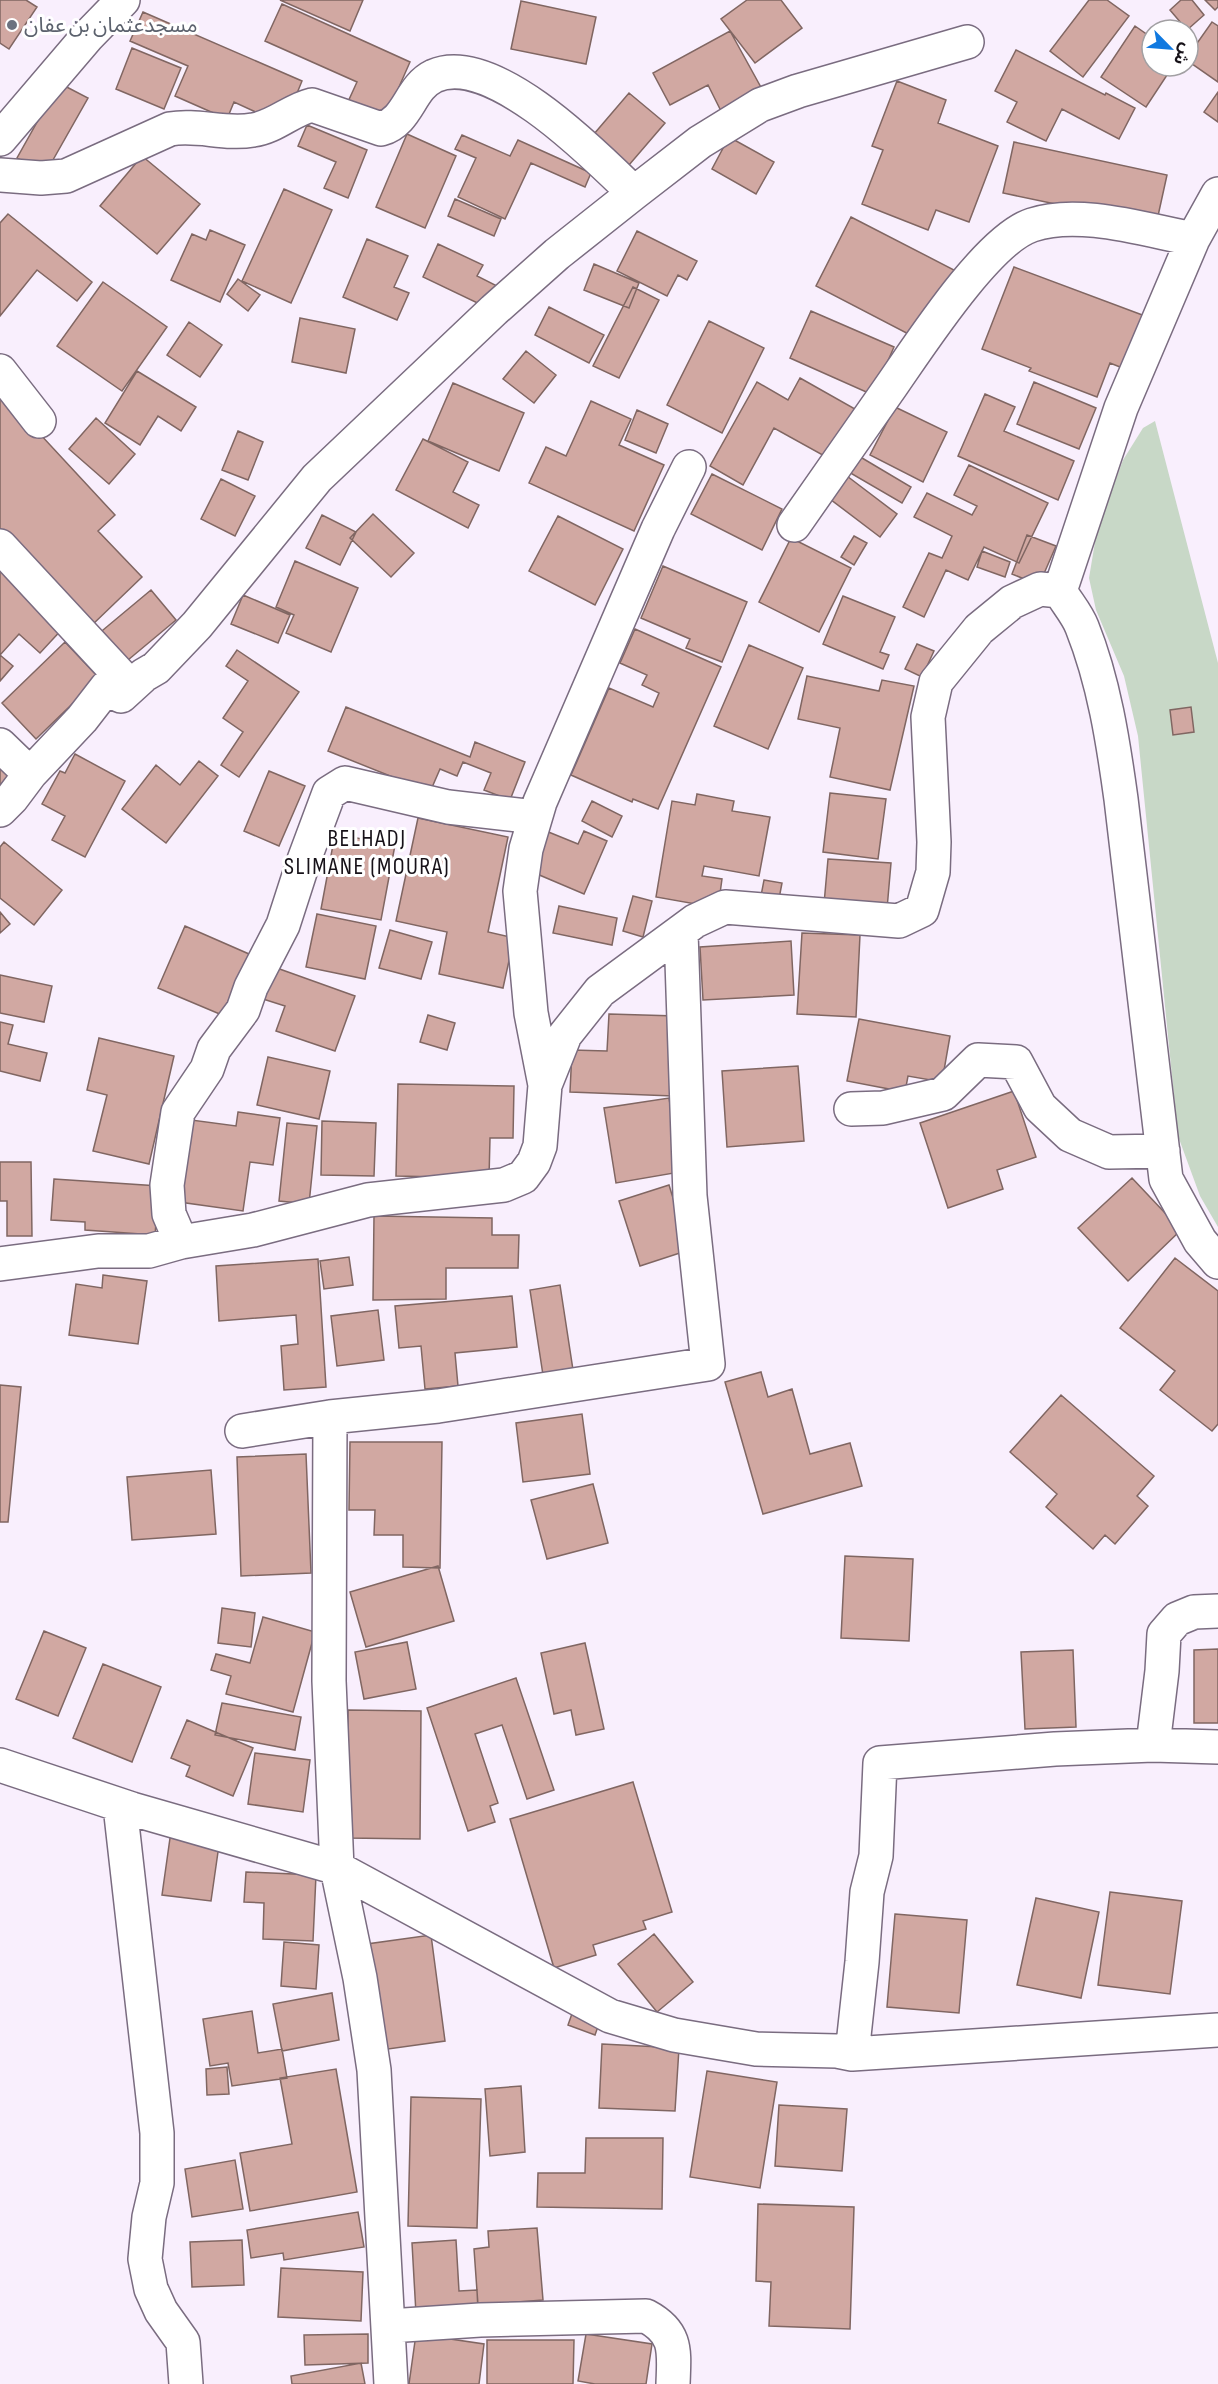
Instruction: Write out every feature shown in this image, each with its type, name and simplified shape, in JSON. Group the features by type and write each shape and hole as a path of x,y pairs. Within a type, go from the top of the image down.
{"street":[{"path":"0,139 87,37 123,0"},
{"path":"0,810 30,774 82,719 106,688 121,696 130,686 156,668 197,625 316,478 494,310 557,254 700,142 760,105 817,85 967,42"},
{"path":"0,175 41,178 66,176 170,129 185,126 250,131 268,127 302,107 312,105 381,129 397,122 416,92 431,78 445,72 459,70 488,80 524,98 580,142 634,193"},
{"path":"1060,591 1121,408 1193,239 1218,194"},
{"path":"794,525 947,307 1009,237 1031,225 1052,220 1091,220 1193,239"},
{"path":"0,371 39,422"},
{"path":"0,1264 98,1251 149,1251 181,1242 253,1230 368,1200 504,1185 524,1176 534,1162 540,1146 545,1085 531,1013 520,891 526,849 535,818 658,529 689,467"},
{"path":"0,546 130,686"},
{"path":"545,1085 565,1035 600,991 695,921 725,907 899,921 922,910 933,872 934,842 928,717 936,682 980,629 1012,602 1040,589 1060,591"},
{"path":"1060,591 1082,625 1099,678 1114,746 1167,1179 1200,1241 1218,1262"},
{"path":"0,745 30,774"},
{"path":"181,1242 169,1214 167,1185 178,1112 207,1069 214,1049 243,1010 251,987 284,925 304,860 329,793 345,783 448,807 535,818"},
{"path":"242,1431 330,1417 438,1406 708,1364 690,1196 681,932"},
{"path":"851,1109 883,1108 943,1094 978,1060 1016,1062 1040,1107 1070,1135 1109,1152 1163,1151"},
{"path":"330,1417 329,1681 337,1868 360,1978 374,2070 391,2384"},
{"path":"1153,1745 1164,1634 1177,1619 1194,1612 1218,1611"},
{"path":"852,2054 867,1892 876,1856 880,1763 1055,1749 1153,1745 1218,1747"},
{"path":"0,1765 120,1806 337,1868 610,2016 674,2035 756,2049 837,2051 852,2054 1218,2030"},
{"path":"120,1806 157,2133 157,2183 149,2217 145,2259 151,2289 162,2311 183,2342 186,2384"},
{"path":"389,2326 491,2319 646,2316 659,2323 667,2331 672,2342 673,2384"}],"green space":[{"path":"1155,421 1218,663 1218,1227 1200,1196 1178,1136 1138,736 1124,676 1096,610 1089,578 1097,530 1123,460 1143,428"}],"building":[{"name":"مسجدعثمان بن عفان","path":"0,0 26,0 37,7 9,49 0,43"},
{"path":"280,0 363,0 350,31"},
{"path":"747,0 781,0 802,28 755,63 721,19"},
{"path":"1089,0 1107,0 1129,16 1083,77 1050,51"},
{"path":"1181,0 1192,0 1204,15 1200,19 1177,18 1170,10"},
{"path":"1205,0 1218,0 1218,7 1215,10"},
{"path":"521,1 596,17 586,64 511,49"},
{"path":"282,4 410,62 384,121 347,104 357,82 265,41"},
{"path":"143,12 302,81 291,108 275,121 234,102 227,119 175,96 188,66 130,41"},
{"path":"1212,22 1218,26 1218,82 1200,69 1200,39"},
{"path":"1135,26 1140,30 1140,78 1165,78 1146,107 1101,77"},
{"path":"730,31 763,91 722,113 708,85 670,105 653,73"},
{"path":"132,48 181,68 164,109 116,89"},
{"path":"1016,50 1135,108 1119,139 1062,109 1046,141 1007,122 1017,102 995,91"},
{"path":"897,81 946,100 938,123 998,146 969,222 936,210 928,230 862,204 883,150 872,146"},
{"path":"59,83 88,98 45,174 17,158"},
{"path":"1218,92 1218,122 1204,112"},
{"path":"629,93 665,123 623,172 588,141"},
{"path":"307,125 367,150 348,198 324,188 336,162 298,146"},
{"path":"407,134 456,156 425,228 376,207"},
{"path":"462,135 510,156 518,140 591,173 585,187 531,163 505,219 458,197 476,158 455,149"},
{"path":"729,137 774,162 756,194 712,169"},
{"path":"1014,142 1167,175 1156,225 1003,193"},
{"path":"142,156 200,204 157,254 100,206"},
{"path":"284,189 332,210 291,303 242,281"},
{"path":"455,199 501,219 494,236 448,216"},
{"path":"8,214 92,282 77,301 37,270 0,316 0,223"},
{"path":"851,217 954,270 918,339 816,286"},
{"path":"210,230 245,245 220,302 171,280 192,234 206,240"},
{"path":"637,231 697,261 687,280 678,275 667,296 617,271"},
{"path":"367,239 408,256 394,287 409,293 397,320 343,297"},
{"path":"438,244 483,265 477,276 501,288 490,309 423,277"},
{"path":"594,264 639,283 629,308 584,290"},
{"path":"1014,267 1145,316 1125,369 1110,363 1097,397 1029,371 1031,368 982,349"},
{"path":"238,279 260,295 248,311 227,294"},
{"path":"103,282 167,327 122,391 57,346"},
{"path":"633,287 659,300 619,378 593,366"},
{"path":"549,307 604,335 589,363 535,335"},
{"path":"811,311 894,347 873,395 790,358"},
{"path":"300,318 355,329 346,373 292,362"},
{"path":"709,321 764,348 722,433 667,405"},
{"path":"189,322 222,345 200,377 167,355"},
{"path":"526,351 556,375 534,403 503,379"},
{"path":"137,371 196,407 181,431 158,416 140,445 105,423"},
{"path":"800,378 855,409 828,458 774,428 743,485 710,466 757,382 788,400"},
{"path":"1034,382 1096,408 1079,449 1017,424"},
{"path":"453,383 524,413 499,471 428,441"},
{"path":"0,391 115,515 98,531 142,577 90,627 0,530"},
{"path":"985,394 1015,407 1004,431 1074,461 1058,500 958,456"},
{"path":"591,401 631,419 619,445 664,465 634,531 529,483 546,447 566,456"},
{"path":"895,407 947,432 923,482 870,455"},
{"path":"637,410 668,424 656,453 625,440"},
{"path":"96,418 135,454 109,484 69,449"},
{"path":"238,431 263,442 248,480 222,470"},
{"path":"423,439 468,462 453,492 479,505 468,528 396,490"},
{"path":"857,455 911,487 902,503 847,471"},
{"path":"969,465 1048,503 1019,563 984,547 968,580 946,570 924,617 903,607 929,553 942,558 952,536 914,517 927,493 972,515 977,506 954,495"},
{"path":"843,473 897,514 880,537 826,496"},
{"path":"712,474 782,509 762,550 691,514"},
{"path":"221,479 255,496 235,536 201,519"},
{"path":"373,514 414,553 391,577 350,538"},
{"path":"322,515 356,532 340,565 306,548"},
{"path":"558,516 623,549 595,605 529,571"},
{"path":"1027,535 1056,546 1039,585 1012,574"},
{"path":"854,536 867,543 854,565 841,557"},
{"path":"791,538 851,568 819,632 759,602"},
{"path":"982,551 1010,562 1005,577 977,567"},
{"path":"295,561 358,588 331,652 286,633 294,615 276,607"},
{"path":"663,566 747,602 722,662 686,648 690,639 641,618"},
{"path":"0,567 65,626 40,653 19,634 0,655"},
{"path":"151,590 176,620 122,665 97,635"},
{"path":"243,595 290,615 278,643 231,624"},
{"path":"843,596 895,617 880,652 889,655 883,669 823,644"},
{"path":"635,629 721,667 658,809 633,799 632,802 571,775 609,688 653,707 659,693 642,685 647,675 620,663"},
{"path":"65,642 99,678 36,739 2,703"},
{"path":"917,644 934,651 922,677 905,669"},
{"path":"749,645 803,668 768,749 714,726"},
{"path":"237,650 299,692 239,777 221,765 243,732 223,718 248,681 226,666"},
{"path":"0,655 13,666 0,681"},
{"path":"807,676 879,691 882,680 914,686 890,790 830,777 840,728 798,719"},
{"path":"346,707 470,757 475,742 525,762 510,800 484,790 491,773 463,762 457,776 440,769 430,792 328,751"},
{"path":"1191,707 1194,732 1173,735 1170,710"},
{"path":"75,754 125,781 85,857 52,840 65,816 42,804 60,771 65,773"},
{"path":"0,755 17,770 0,790"},
{"path":"199,761 218,776 166,843 122,809 156,765 180,785"},
{"path":"269,771 305,786 279,846 244,831"},
{"path":"830,793 886,799 878,859 823,852"},
{"path":"697,794 734,801 732,811 770,817 759,876 704,866 702,876 722,879 718,908 656,897 672,801 695,805"},
{"path":"592,801 622,816 612,837 582,821"},
{"path":"418,818 508,837 488,932 514,938 503,988 439,974 447,932 396,921"},
{"path":"546,831 578,844 584,831 607,841 584,894 530,871"},
{"path":"335,834 395,845 381,920 321,909"},
{"path":"4,842 62,890 34,925 0,898 0,847"},
{"path":"828,859 891,863 887,909 824,904"},
{"path":"764,880 782,883 778,904 760,901"},
{"path":"633,896 652,901 643,937 623,931"},
{"path":"559,906 617,918 612,945 553,933"},
{"path":"0,912 10,924 0,933"},
{"path":"317,914 376,926 365,979 306,967"},
{"path":"185,926 249,954 222,1015 158,988"},
{"path":"390,930 432,942 421,979 379,968"},
{"path":"802,933 860,935 856,1017 797,1014"},
{"path":"791,941 794,995 703,1000 700,947"},
{"path":"274,967 355,996 335,1051 276,1031 285,1006 263,999"},
{"path":"0,975 52,986 44,1022 0,1013"},
{"path":"609,1014 676,1016 673,1096 570,1092 572,1050 607,1051"},
{"path":"428,1015 455,1023 447,1050 420,1042"},
{"path":"859,1019 950,1036 942,1082 908,1076 905,1092 847,1081"},
{"path":"0,1022 13,1025 8,1044 47,1053 40,1081 0,1071"},
{"path":"99,1038 174,1056 149,1164 93,1151 107,1095 87,1090"},
{"path":"268,1057 330,1071 319,1119 257,1105"},
{"path":"798,1066 804,1141 727,1147 722,1071"},
{"path":"398,1084 514,1086 513,1138 490,1138 489,1178 396,1176"},
{"path":"1014,1091 1036,1157 997,1170 1003,1189 948,1208 920,1123"},
{"path":"669,1098 680,1172 616,1183 604,1108"},
{"path":"238,1112 280,1118 273,1165 250,1162 243,1211 172,1201 184,1119 236,1126"},
{"path":"322,1121 376,1123 374,1176 321,1175"},
{"path":"287,1123 317,1126 309,1204 279,1201"},
{"path":"0,1162 31,1162 32,1236 7,1236 7,1201 0,1201"},
{"path":"1132,1178 1181,1230 1128,1281 1078,1228"},
{"path":"54,1179 159,1186 155,1235 85,1230 85,1222 51,1220"},
{"path":"669,1185 689,1250 640,1266 619,1201"},
{"path":"374,1216 492,1218 492,1235 519,1235 518,1268 446,1268 446,1299 373,1300"},
{"path":"349,1257 353,1285 324,1289 320,1261"},
{"path":"1175,1258 1218,1291 1218,1424 1212,1431 1160,1390 1175,1371 1120,1328"},
{"path":"318,1259 326,1387 284,1390 281,1346 298,1344 296,1315 219,1321 216,1266"},
{"path":"103,1275 147,1281 138,1344 69,1335 76,1284 102,1288"},
{"path":"560,1285 573,1370 543,1375 530,1290"},
{"path":"512,1296 517,1347 455,1353 458,1386 425,1389 421,1346 399,1348 395,1306"},
{"path":"378,1310 384,1360 337,1366 331,1316"},
{"path":"761,1372 768,1397 792,1389 810,1454 850,1443 862,1486 763,1514 725,1382"},
{"path":"0,1385 21,1387 8,1522 0,1522"},
{"path":"1061,1395 1154,1476 1137,1496 1148,1506 1115,1544 1105,1535 1093,1549 1046,1507 1057,1494 1010,1452"},
{"path":"582,1414 590,1474 523,1482 516,1423"},
{"path":"350,1442 442,1442 440,1568 403,1567 403,1535 374,1535 375,1510 349,1510"},
{"path":"306,1454 311,1573 241,1576 237,1457"},
{"path":"211,1470 216,1534 132,1540 127,1477"},
{"path":"593,1484 608,1543 547,1559 531,1500"},
{"path":"845,1556 913,1559 909,1641 841,1638"},
{"path":"438,1566 454,1621 366,1647 350,1592"},
{"path":"222,1608 255,1613 251,1647 218,1643"},
{"path":"263,1617 315,1632 293,1712 226,1694 231,1676 211,1670 216,1654 250,1663"},
{"path":"44,1631 86,1648 58,1716 16,1699"},
{"path":"407,1642 416,1689 364,1699 355,1652"},
{"path":"585,1643 604,1729 576,1735 571,1710 554,1714 541,1653"},
{"path":"1218,1649 1218,1723 1194,1723 1194,1650"},
{"path":"1073,1650 1076,1727 1025,1729 1021,1652"},
{"path":"103,1664 161,1687 132,1762 73,1738"},
{"path":"516,1678 554,1790 527,1799 502,1725 475,1734 498,1803 490,1806 495,1822 468,1831 427,1708"},
{"path":"222,1703 301,1717 295,1750 215,1735"},
{"path":"348,1710 421,1711 420,1839 347,1838"},
{"path":"187,1720 253,1748 233,1796 186,1776 190,1766 171,1758"},
{"path":"255,1753 310,1760 303,1812 248,1804"},
{"path":"633,1782 672,1912 643,1921 646,1929 593,1945 596,1955 554,1968 510,1819"},
{"path":"171,1831 220,1838 211,1901 162,1895"},
{"path":"246,1872 316,1875 313,1941 263,1939 264,1903 244,1902"},
{"path":"1110,1892 1182,1901 1170,1994 1098,1985"},
{"path":"1036,1898 1099,1912 1081,1998 1017,1985"},
{"path":"895,1914 967,1920 959,2013 887,2007"},
{"path":"654,1934 693,1982 657,2012 618,1964"},
{"path":"431,1935 445,2041 381,2050 367,1944"},
{"path":"284,1942 319,1945 316,1989 281,1986"},
{"path":"332,1993 339,2040 282,2051 273,2004"},
{"path":"574,2008 601,2018 595,2035 568,2025"},
{"path":"252,2011 258,2053 282,2049 287,2078 232,2086 228,2063 210,2066 203,2019"},
{"path":"602,2044 679,2048 675,2111 599,2108"},
{"path":"227,2067 229,2094 207,2095 206,2069"},
{"path":"336,2069 357,2192 250,2211 240,2153 292,2144 280,2078"},
{"path":"707,2071 777,2082 760,2188 690,2177"},
{"path":"521,2086 525,2152 490,2156 485,2089"},
{"path":"411,2097 481,2099 477,2228 408,2226"},
{"path":"779,2105 847,2109 842,2171 775,2166"},
{"path":"586,2138 663,2138 662,2209 537,2207 538,2173 585,2173"},
{"path":"235,2160 243,2209 192,2217 185,2169"},
{"path":"758,2204 854,2207 850,2329 769,2326 771,2282 756,2281"},
{"path":"358,2212 364,2247 284,2260 283,2253 251,2258 247,2230"},
{"path":"537,2228 543,2300 478,2305 474,2249 489,2247 488,2231"},
{"path":"242,2240 244,2285 192,2287 190,2242"},
{"path":"456,2240 459,2291 477,2290 478,2311 416,2314 412,2243"},
{"path":"281,2268 363,2272 361,2321 278,2317"},
{"path":"368,2334 368,2363 305,2365 304,2335"},
{"path":"416,2334 484,2344 479,2384 409,2384"},
{"path":"586,2334 652,2344 646,2384 595,2384 578,2381"},
{"path":"487,2340 574,2340 573,2384 487,2384"},
{"path":"361,2363 365,2384 292,2384 291,2376"}],"place":[{"name":"مسجدعثمان بن عفان","path":"12,25"}],"district":[{"name":"BELHADJ SLIMANE (MOURA)","path":"367,852"}]}
